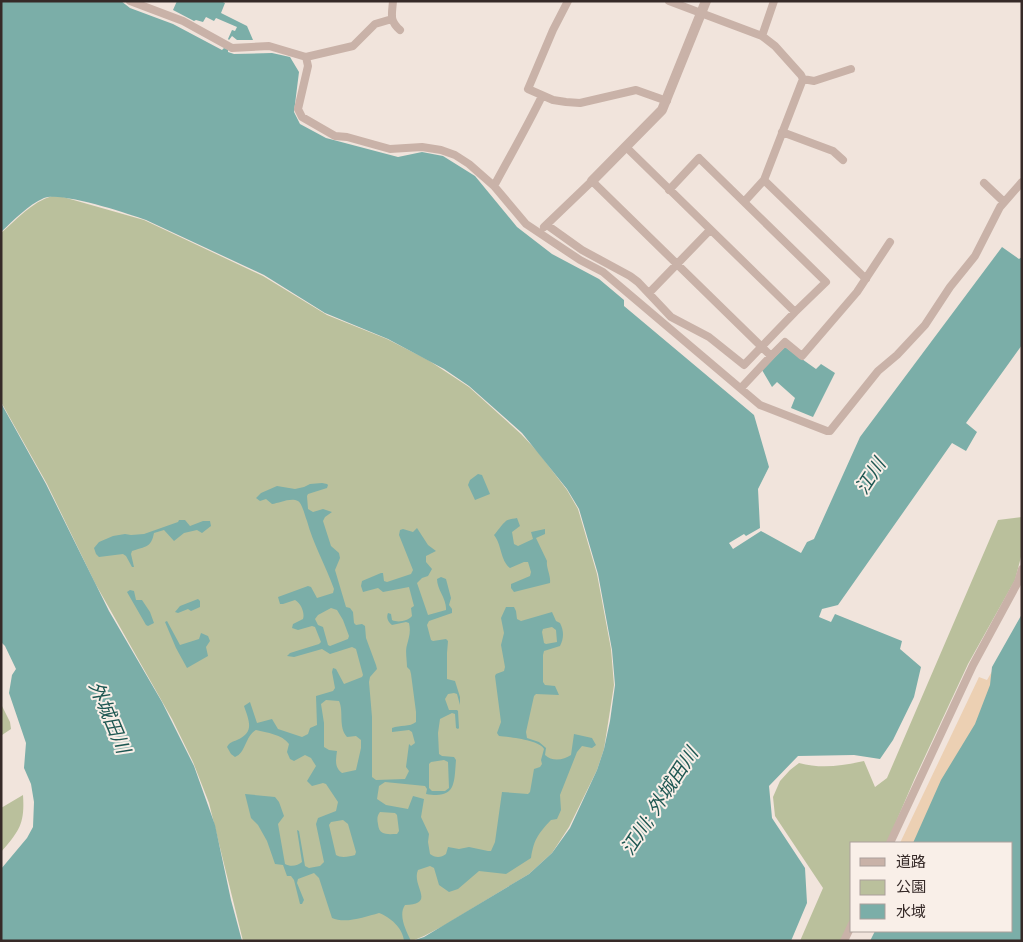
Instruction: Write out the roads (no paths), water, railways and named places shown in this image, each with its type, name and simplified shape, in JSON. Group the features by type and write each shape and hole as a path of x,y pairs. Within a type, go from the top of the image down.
{"street":[{"path":"130,1 183,21 232,48 269,46 306,57 352,46 375,24 392,19"},
{"path":"394,1 392,19 393,23 400,30"},
{"path":"568,1 553,30 528,89 553,100 580,103 636,90 667,101"},
{"path":"669,1 762,36 775,46 803,79"},
{"path":"538,232 592,181 662,110 706,1"},
{"path":"762,36 774,1"},
{"path":"306,57 308,66 298,109 302,117 335,136 347,137 390,149 422,146 455,155 469,164 494,186 526,224 580,260 603,272 760,405 827,432 830,431 878,371 897,355 925,325 950,287 975,256 1000,207 1022,182"},
{"path":"803,79 814,80 851,68"},
{"path":"744,202 764,180 803,79"},
{"path":"494,186 520,137 528,126 542,96"},
{"path":"782,132 833,151 843,160"},
{"path":"626,147 795,312"},
{"path":"547,225 582,250 630,276 671,317 709,337 744,365 826,282 699,158 669,190"},
{"path":"764,180 866,279"},
{"path":"592,181 771,356"},
{"path":"984,183 1004,202"},
{"path":"649,293 710,230"},
{"path":"740,388 785,342 802,356 857,292 890,242"},
{"path":"890,842 973,665 1018,582 1022,569"},
{"path":"844,941 850,928"}],"water":[{"path":"1,1 121,1 130,8 173,24 222,50 224,48 228,49 228,52 234,54 272,53 290,57 299,72 294,112 300,124 326,138 398,157 422,152 443,156 475,176 517,227 552,254 599,279 624,300 624,306 754,415 769,467 758,489 760,528 746,536 744,534 729,543 733,549 761,531 801,553 807,542 814,539 860,437 1002,247 1019,259 1022,257 1022,345 966,423 977,432 966,451 952,443 838,605 822,609 819,617 831,622 835,614 902,641 900,649 921,667 914,697 893,740 880,759 854,755 798,756 769,786 772,818 805,868 807,903 791,941 412,941 424,937 529,874 552,853 570,828 597,770 610,721 615,685 612,650 598,574 579,509 567,489 522,433 469,386 444,369 388,339 325,313 264,275 146,220 78,200 44,198 21,213 1,232"},
{"path":"177,1 221,1 225,3 221,13 247,26 253,40 237,40 232,36 229,40 232,30 235,31 237,27 216,18 214,21 206,17 203,22 194,21 173,10"},
{"path":"785,347 816,369 821,364 835,373 813,417 791,408 795,398 777,382 772,387 762,370"},
{"name":"外城田川","path":"1,403 46,484 109,611 162,702 194,766 215,825 242,941 1,941 1,869 27,838 33,827 34,802 31,784 24,768 26,743 9,693 12,675 16,669 5,646 1,642"},
{"path":"478,474 482,475 490,494 475,500 468,485 470,480"},
{"path":"322,483 328,485 327,488 308,494 308,509 313,512 323,509 332,512 323,521 331,546 339,553 340,558 335,570 346,607 350,608 353,612 354,623 365,626 366,638 377,669 370,677 369,682 372,717 372,777 376,780 405,779 409,771 406,767 409,744 411,746 415,743 412,732 409,730 392,732 392,728 411,725 416,722 411,674 407,667 406,650 410,626 406,622 392,625 387,617 388,613 391,614 392,620 400,621 410,618 412,616 411,608 414,606 409,587 383,592 378,588 363,592 362,581 381,573 383,573 384,581 387,582 411,574 413,570 399,535 400,530 413,532 417,528 428,545 436,551 426,556 426,562 432,569 428,576 422,578 417,583 428,615 446,610 437,579 441,577 446,579 451,598 449,605 452,613 429,621 427,625 431,640 446,639 448,641 447,679 455,681 460,697 460,705 457,694 448,694 445,699 449,710 458,711 459,728 456,728 455,714 452,713 440,719 438,733 439,754 454,757 456,760 454,783 448,792 436,795 426,794 427,789 425,786 385,782 379,786 377,799 386,805 408,809 413,796 424,799 421,817 429,834 430,854 436,857 442,856 446,854 448,847 459,849 469,847 491,851 495,842 502,792 528,794 534,769 542,764 541,760 544,749 537,743 499,736 497,733 501,722 495,676 504,671 505,667 501,645 504,633 501,618 506,607 514,607 517,619 521,621 552,612 556,621 560,623 563,632 560,646 544,651 543,655 543,682 545,685 555,686 559,695 536,694 534,696 526,732 527,738 539,742 546,748 545,755 554,759 562,759 571,755 574,734 592,738 596,745 592,748 582,746 577,752 560,795 561,810 557,819 551,820 537,837 531,858 506,874 479,871 458,889 449,892 439,885 434,868 430,866 418,870 417,876 421,893 420,901 405,905 402,913 411,941 404,941 401,932 395,924 379,913 349,920 332,918 319,878 314,873 298,879 297,883 304,900 300,904 294,880 291,876 287,876 283,865 275,864 267,841 258,825 251,818 245,794 275,797 284,816 278,824 285,864 294,866 302,862 297,830 299,831 305,866 309,868 320,866 324,862 316,824 318,818 336,811 338,802 326,784 312,786 307,781 316,766 311,758 305,755 294,761 290,759 287,752 289,744 278,736 256,730 252,733 239,755 235,757 227,747 231,742 243,737 248,730 249,721 244,706 250,702 257,723 272,719 278,729 302,737 308,734 310,728 317,725 316,696 333,691 335,688 333,668 336,669 344,684 363,675 356,649 352,647 330,654 322,649 294,657 287,656 290,653 321,642 315,627 312,626 298,630 292,628 293,624 303,619 302,608 295,600 280,604 278,597 308,586 311,587 317,598 333,593 334,589 299,502 292,500 272,504 266,499 260,501 256,498 261,493 277,486 295,489 310,484","holes":["331,608 337,610 343,620 349,636 348,639 330,646 328,645 323,627 318,625 315,619 318,615","552,627 556,630 557,642 544,643 543,629","326,700 339,701 344,733 347,737 356,736 361,740 356,770 342,773 338,768 336,763 337,751 324,747 324,723 321,704","444,760 448,762 449,788 445,791 432,791 429,788 429,764","380,812 395,813 397,815 399,831 397,834 384,834 380,831 377,821","343,820 348,824 356,852 355,855 345,857 336,855 329,825 331,822"]},
{"path":"517,518 520,526 512,532 514,544 518,546 533,539 531,532 545,529 545,534 536,538 547,561 550,583 514,592 511,584 530,576 531,572 528,562 510,568 504,561 494,535 506,521"},
{"path":"179,520 185,520 190,526 203,521 210,521 211,526 202,533 197,530 184,533 174,541 164,530 154,533 149,544 132,551 134,567 132,567 123,554 99,557 96,554 94,548 99,542 113,536 144,534"},
{"path":"130,590 134,591 136,600 142,600 150,612 154,623 146,625 127,592"},
{"path":"198,599 200,607 191,611 188,609 178,613 175,612 180,606"},
{"path":"1022,614 1022,941 870,941 874,932 1013,932 1013,842 913,842 941,780 975,724 990,685 992,667"},
{"path":"167,621 180,645 199,639 201,633 208,636 210,641 206,647 208,656 187,668 176,648 165,622"}],"water label":[{"name":"江川","path":"870,476"},
{"name":"江川; 外城田川","path":"659,801"}]}
